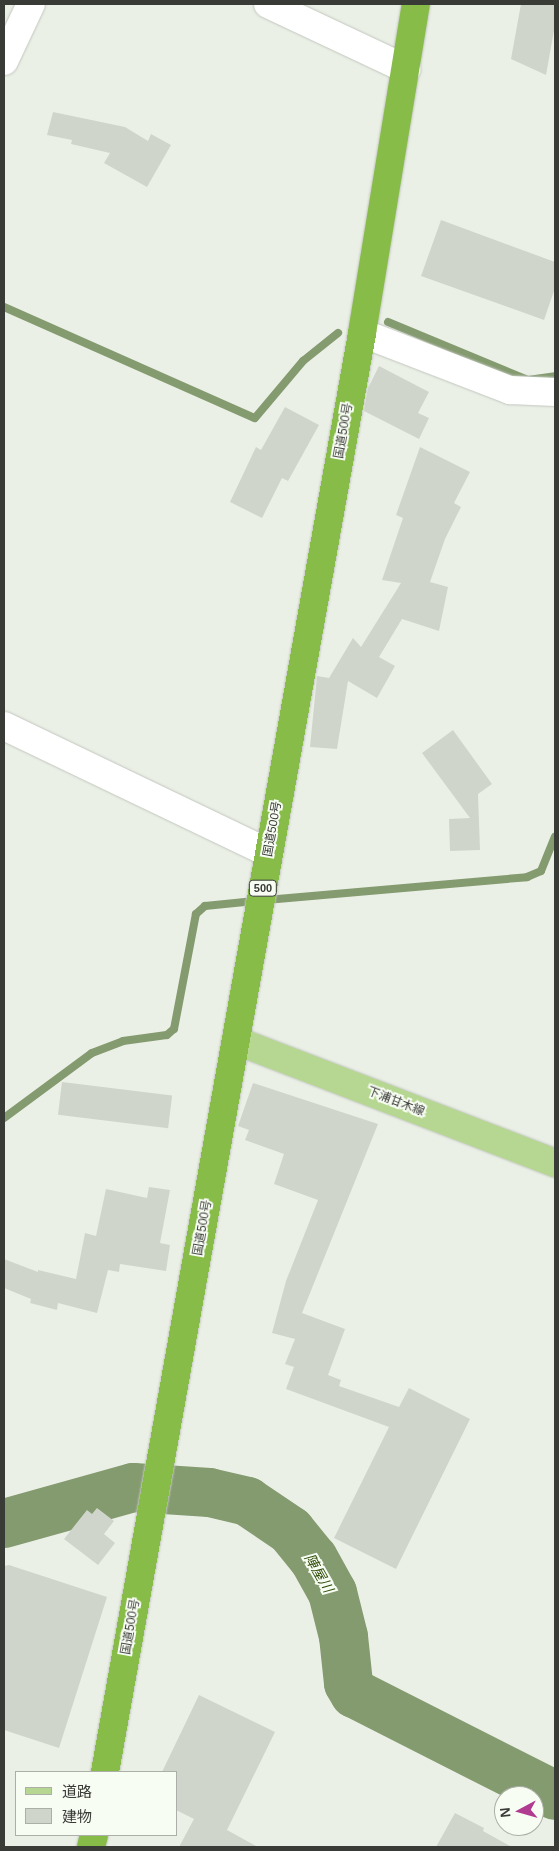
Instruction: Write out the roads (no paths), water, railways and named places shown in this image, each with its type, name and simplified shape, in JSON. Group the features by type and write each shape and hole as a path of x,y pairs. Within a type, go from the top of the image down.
{"highway":[{"name":"国道500号","path":"105,1771 362,333 416,4"}],"main road":[{"name":"下浦甘木線","path":"237,1041 555,1163"}],"street":[{"path":"4,61 31,4"},
{"path":"268,4 406,69"},
{"path":"362,333 510,390 555,392"},
{"path":"4,726 269,853"}],"waterway":[{"path":"4,307 255,418 303,361 338,333"},
{"path":"388,322 528,380 555,376"},
{"path":"266,900 527,877 541,871 555,837"},
{"path":"4,1118 92,1053 123,1041 167,1035 174,1029 196,914 205,906 255,901"},
{"name":"陣屋川","path":"4,1523 133,1487 209,1492 247,1501 290,1530 313,1558 332,1592 343,1636 348,1683 354,1693 555,1795"}]}
